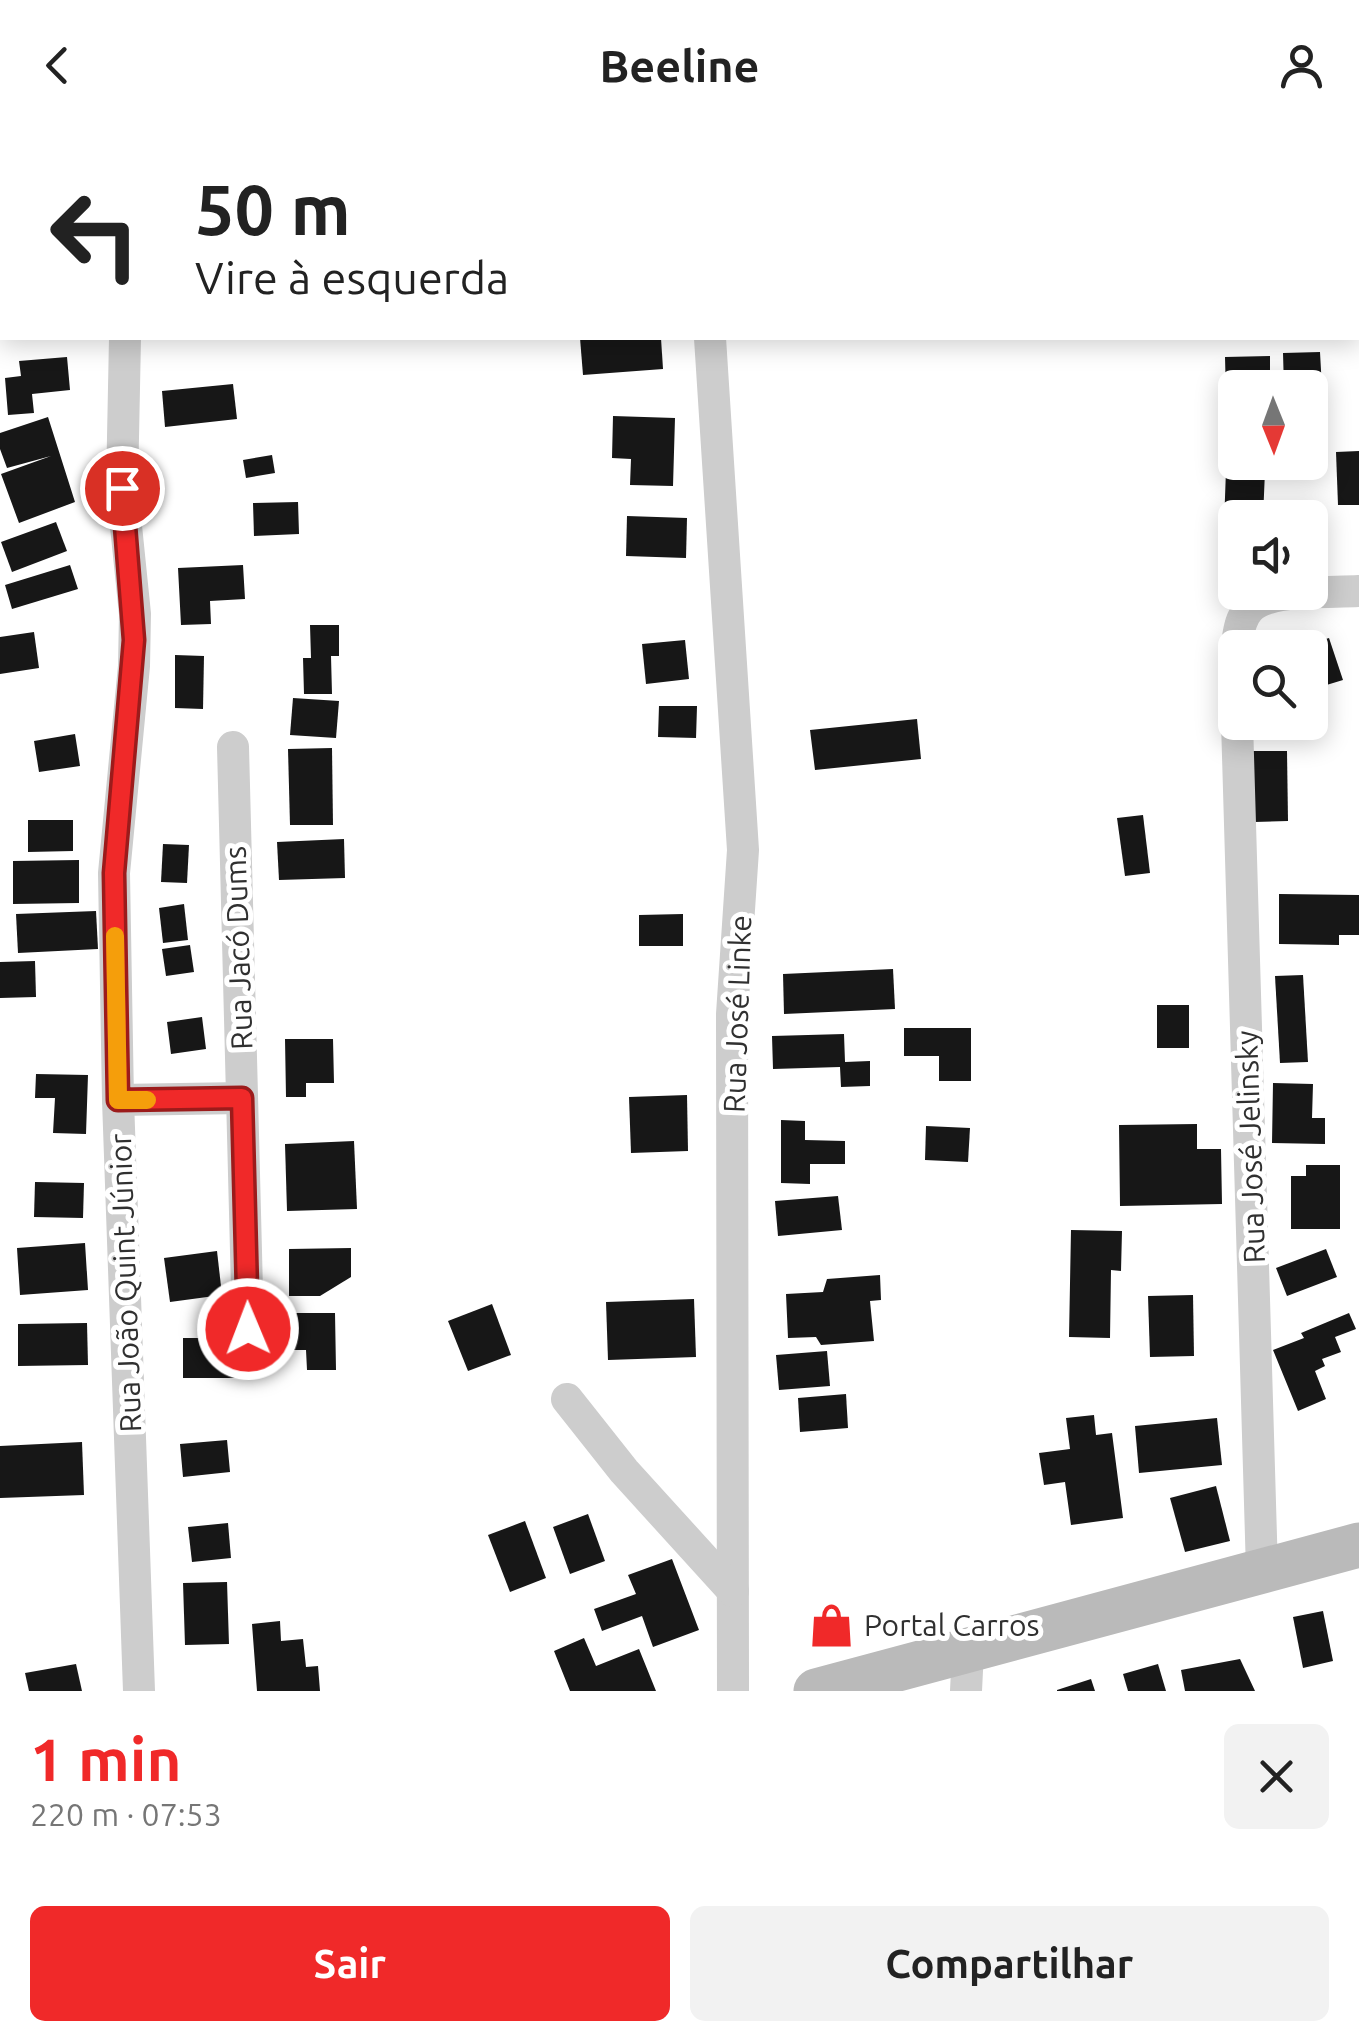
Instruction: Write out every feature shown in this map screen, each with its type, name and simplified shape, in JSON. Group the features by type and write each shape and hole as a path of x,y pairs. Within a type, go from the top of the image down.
{"main road":[{"path":"816,1691 967,1671 1262,1571 1359,1545"}],"street":[{"name":"Rua João Quint Júnior","path":"125,340 122,488 134,614 134,666 114,873 139,1691"},
{"name":"Rua José Linke","path":"710,340 743,850 732,1014 733,1691"},
{"path":"1239,630 1249,608 1266,596 1359,591"},
{"name":"Rua José Jelinsky","path":"1239,740 1262,1571"},
{"name":"Rua Jacó Dums","path":"233,747 248,1329"},
{"path":"118,1100 242,1098"},
{"path":"567,1399 624,1472 733,1590"}],"building":[{"path":"580,340 661,340 663,369 583,375"},
{"path":"1320,352 1321,370 1283,370 1283,353"},
{"path":"1270,356 1270,370 1225,370 1225,357"},
{"path":"67,357 70,390 32,394 34,413 8,415 5,378 21,376 19,361"},
{"path":"233,384 237,419 165,427 162,391"},
{"path":"613,416 675,418 673,486 630,485 631,459 612,458"},
{"path":"48,417 75,502 19,523 1,474 51,456 7,468 0,449 0,433"},
{"path":"1359,451 1359,505 1338,505 1336,452"},
{"path":"272,455 275,473 246,478 243,460"},
{"path":"1226,480 1265,480 1264,500 1225,500"},
{"path":"298,502 299,534 254,536 253,503"},
{"path":"627,516 687,518 686,558 626,556"},
{"path":"56,522 67,551 12,572 1,542"},
{"path":"70,565 78,589 12,609 5,585"},
{"path":"243,565 245,599 210,601 211,624 181,625 178,568"},
{"path":"310,625 339,625 339,656 331,656 332,694 304,694 303,658 311,658"},
{"path":"34,632 39,668 0,674 0,637"},
{"path":"1328,638 1343,680 1328,685"},
{"path":"685,640 689,679 646,684 642,644"},
{"path":"175,655 204,656 203,709 175,708"},
{"path":"293,698 339,701 336,738 290,735"},
{"path":"659,706 697,706 696,738 658,737"},
{"path":"917,719 921,759 815,770 810,730"},
{"path":"75,734 80,766 39,772 34,741"},
{"path":"332,748 333,825 290,825 288,749"},
{"path":"1253,751 1287,751 1288,821 1254,822"},
{"path":"1143,815 1150,873 1125,876 1117,818"},
{"path":"28,820 73,820 73,851 28,852"},
{"path":"344,839 345,878 279,880 277,842"},
{"path":"163,844 189,845 187,883 161,882"},
{"path":"79,860 79,903 13,904 13,861"},
{"path":"1279,894 1359,895 1359,935 1339,935 1339,945 1279,944"},
{"path":"184,904 188,940 163,943 159,908"},
{"path":"96,911 98,949 18,953 16,914"},
{"path":"683,914 683,946 639,946 639,915"},
{"path":"190,945 194,972 166,976 162,949"},
{"path":"35,961 36,997 0,998 0,962"},
{"path":"893,969 895,1009 784,1014 783,974"},
{"path":"1303,975 1308,1062 1280,1063 1275,976"},
{"path":"1157,1005 1189,1005 1189,1048 1157,1048"},
{"path":"202,1017 206,1049 171,1054 167,1022"},
{"path":"904,1028 971,1028 971,1081 939,1081 939,1056 904,1056"},
{"path":"844,1034 845,1062 870,1061 870,1086 841,1087 840,1067 773,1069 772,1036"},
{"path":"285,1039 333,1039 334,1083 306,1083 306,1097 286,1097"},
{"path":"36,1074 88,1075 86,1134 53,1133 55,1098 35,1098"},
{"path":"1273,1083 1313,1084 1312,1118 1325,1118 1325,1144 1272,1143"},
{"path":"687,1095 688,1151 631,1153 629,1097"},
{"path":"781,1120 805,1121 805,1140 845,1141 845,1164 810,1164 810,1184 781,1183"},
{"path":"1197,1124 1197,1149 1221,1149 1222,1204 1120,1206 1119,1125"},
{"path":"926,1126 970,1128 968,1162 925,1160"},
{"path":"354,1141 357,1209 287,1211 285,1144"},
{"path":"1306,1165 1340,1165 1340,1229 1291,1229 1291,1176 1306,1176"},
{"path":"35,1182 84,1183 83,1218 34,1217"},
{"path":"838,1196 842,1230 778,1236 775,1201"},
{"path":"1071,1230 1122,1231 1121,1271 1111,1270 1110,1338 1069,1337"},
{"path":"85,1243 88,1290 20,1295 17,1248"},
{"path":"351,1248 351,1277 320,1296 289,1296 289,1249"},
{"path":"1326,1249 1337,1277 1287,1296 1276,1268"},
{"path":"217,1251 222,1295 170,1302 164,1258"},
{"path":"880,1275 881,1300 870,1301 874,1341 821,1345 816,1337 788,1338 786,1294 823,1292 827,1279"},
{"path":"1193,1295 1194,1356 1150,1357 1148,1296"},
{"path":"694,1299 696,1357 608,1360 606,1302"},
{"path":"492,1304 511,1355 468,1371 448,1321"},
{"path":"291,1313 335,1313 336,1370 307,1370 306,1350 291,1350"},
{"path":"1349,1313 1356,1329 1335,1337 1341,1352 1322,1359 1325,1366 1315,1371 1326,1399 1298,1411 1273,1350 1304,1338 1301,1333"},
{"path":"87,1323 88,1365 18,1366 18,1324"},
{"path":"183,1338 244,1338 243,1378 183,1378"},
{"path":"827,1351 830,1386 779,1390 776,1355"},
{"path":"846,1394 848,1428 800,1432 798,1398"},
{"path":"1094,1415 1096,1435 1112,1433 1123,1518 1071,1525 1065,1482 1044,1485 1039,1453 1070,1449 1066,1418"},
{"path":"1217,1418 1222,1465 1139,1473 1135,1426"},
{"path":"227,1440 230,1472 183,1477 180,1444"},
{"path":"82,1442 84,1495 0,1498 0,1446"},
{"path":"1216,1486 1230,1541 1185,1552 1170,1498"},
{"path":"588,1514 605,1561 570,1574 553,1527"},
{"path":"525,1521 546,1578 510,1592 488,1535"},
{"path":"228,1523 231,1558 192,1562 188,1527"},
{"path":"672,1559 699,1630 653,1647 642,1616 602,1631 594,1609 636,1594 628,1575"},
{"path":"227,1582 229,1644 185,1645 183,1583"},
{"path":"1323,1611 1333,1661 1303,1668 1293,1617"},
{"path":"280,1621 281,1641 303,1639 306,1667 318,1666 320,1691 257,1691 252,1624"},
{"path":"584,1638 596,1666 639,1649 656,1691 570,1691 554,1651"},
{"path":"1240,1659 1255,1691 1185,1691 1181,1670"},
{"path":"76,1664 82,1691 29,1691 25,1673"},
{"path":"1158,1664 1166,1691 1128,1691 1123,1674"},
{"path":"1091,1679 1095,1691 1057,1691 1057,1690"}],"slow traffic":[{"path":"115,936 118,1100 147,1100"}],"place":[{"name":"Portal Carros","path":"831,1625"}],"route":[{"path":"122,488 134,614 134,666 114,873 118,1100 242,1098 248,1329"}]}
